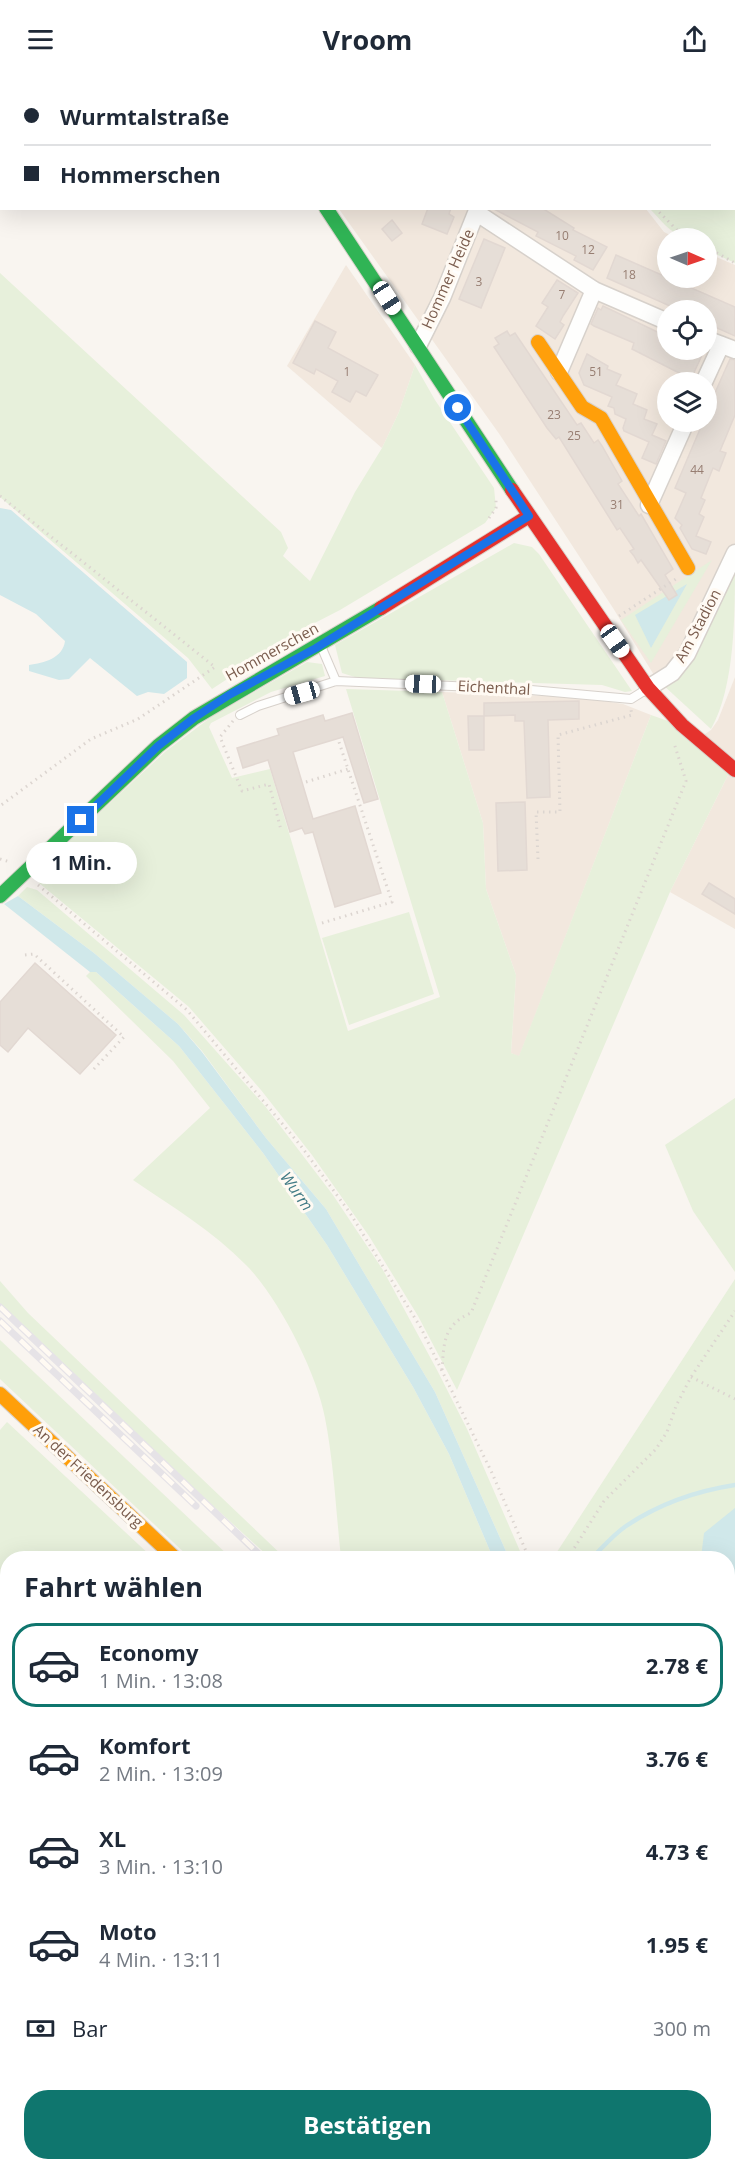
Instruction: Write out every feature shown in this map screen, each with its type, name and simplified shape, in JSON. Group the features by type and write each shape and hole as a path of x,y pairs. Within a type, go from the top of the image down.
{"main road":[{"path":"327,210 529,516 648,688 682,725 735,770"},
{"path":"538,342 582,407 601,418 649,505 688,568"},
{"name":"Hommerschen","path":"4,892 158,746 229,695 320,644 529,516"},
{"name":"An der Friedensburg","path":"0,1394 168,1551"}],"street":[{"name":"Hommer Heide","path":"418,346 442,298 477,211 594,290 657,317"},
{"path":"559,372 594,290"},
{"path":"709,372 721,345"},
{"path":"649,505 682,432"},
{"name":"Am Stadion","path":"648,688 672,673 687,654 735,553"}],"lane":[{"path":"320,644 336,681"},
{"name":"Eichenthal","path":"240,715 258,706 336,681 520,689 631,699"},
{"path":"631,699 648,688"}],"path":[{"path":"657,210 675,228"},
{"path":"717,253 735,263"},
{"path":"0,496 215,667 138,718 91,739 0,806"},
{"path":"485,523 496,508 496,499"},
{"path":"604,625 688,568"},
{"path":"538,860 536,812 560,812 558,735 632,715 631,699"},
{"path":"240,715 220,737 242,791 269,784 281,830"},
{"path":"322,923 392,902 338,739"},
{"path":"306,782 348,768"},
{"path":"442,1372 444,1337 462,1317 471,1313 686,781"},
{"path":"12,862 16,858"},
{"path":"25,874 187,1010 230,1058 301,1146 350,1213 392,1277 492,1473 526,1551"},
{"path":"25,955 34,954 124,1037 93,1070"},
{"path":"572,1551 604,1501 656,1449 668,1432 676,1406 691,1377 735,1311"},
{"path":"691,1377 735,1400"}],"shaded area":[{"path":"340,210 647,210 661,228 657,228 657,288 717,288 717,257 735,265 735,545 687,649 657,680 613,608 500,435"},
{"path":"346,265 415,365 399,412 382,448 287,366"},
{"path":"735,677 735,929 670,892 729,773 690,744 711,730 718,720"},
{"path":"442,692 579,697 623,704 651,715 519,1057 511,1053 516,975 486,889 483,823"}],"green space":[{"path":"651,210 735,210 735,263 717,255 717,228 669,228"},
{"path":"0,273 281,532 288,548 283,556 310,581 355,492 382,448 399,412 415,365 435,400 494,488 496,508 485,523 340,610 305,628 212,689 188,658 0,497"},
{"path":"514,543 532,547 539,554 632,691 625,692 602,685 358,678 342,673 335,645"},
{"path":"712,560 651,663 621,620"},
{"path":"735,561 734,627 729,671 719,712 711,729 662,684"},
{"path":"307,662 322,664 325,676 271,692 211,723 209,727 232,778 270,769 348,1031 440,997 346,689 442,692 483,823 486,889 516,975 511,1053 519,1056 651,715 668,721 729,773 670,892 457,1390 418,1316 369,1236 312,1155 261,1090 189,1007 39,883 39,869 166,751 214,715"},
{"path":"27,887 37,890 184,1015 265,1106 333,1195 383,1270 467,1429 520,1551 506,1551 435,1392 326,1209 266,1138 202,1051 178,1024 94,953 18,896"},
{"path":"409,912 434,994 349,1025 322,938"},
{"path":"90,972 96,972 179,1046 263,1153 327,1245 413,1387 449,1454 490,1551 340,1551 333,1470 321,1400 305,1358 283,1316 258,1279 220,1241 133,1180 210,1108 173,1061 86,976"},
{"path":"735,1098 735,1272 693,1211 665,1145"},
{"path":"735,1279 735,1551 558,1551"},
{"path":"0,1281 28,1313 278,1551 262,1551 0,1311"},
{"path":"0,1340 224,1551 183,1551 0,1379"},
{"path":"7,1422 145,1551 0,1551 0,1430"}],"water":[{"path":"0,508 11,510 187,662 187,678 164,694 148,692 137,696 90,658 69,679 59,680 29,671 29,665 57,656 65,641 36,614 0,595"},
{"path":"687,584 651,648 635,615"},
{"name":"Wurm","path":"18,896 94,953 178,1024 202,1052 266,1138 326,1209 435,1392 506,1551 490,1551 449,1454 413,1387 327,1245 263,1153 179,1046 96,972 90,972 4,904"},
{"path":"735,1508 735,1551 702,1551 704,1533"}],"building":[{"path":"427,210 450,210 449,214 454,217 447,234 422,224"},
{"path":"496,210 545,210 574,228 573,230 607,247 593,270 574,260 576,256 536,236 538,232"},
{"path":"392,220 402,233 392,241 382,229"},
{"path":"484,239 505,248 481,308 459,299"},
{"path":"616,255 657,273 657,288 692,288 735,307 735,336 717,328 717,300 657,300 607,278"},
{"path":"557,280 578,293 560,322 564,325 555,339 536,326 548,307 542,303"},
{"path":"603,306 657,332 657,360 700,360 694,372 677,372 632,349 634,343 591,324 598,308 601,310"},
{"path":"315,321 336,332 328,348 378,375 366,396 356,391 350,402 332,392 338,381 316,369 314,374 293,363"},
{"path":"507,331 510,336 515,333 577,425 581,423 594,443 598,440 602,446 622,481 618,484 639,516 641,514 673,569 665,575 677,595 669,600 641,560 638,563 630,551 634,549 620,528 617,530 559,437 556,439 547,428 494,347 499,344 495,338"},
{"path":"587,354 608,366 607,369 621,375 616,385 637,394 633,404 647,410 644,419 657,424 652,435 666,441 656,464 642,458 649,442 624,431 626,419 615,414 614,408 608,406 612,397 584,385 579,373"},
{"path":"730,359 735,360 735,415 720,451 726,453 719,471 713,468 701,498 705,500 699,514 704,517 696,536 711,542 706,554 692,549 680,528 682,525 675,518 686,493 675,488 699,432 717,432 717,388"},
{"path":"579,701 579,719 548,720 550,797 527,798 524,721 515,721 515,715 484,716 484,703"},
{"path":"352,713 378,799 364,803 343,737 293,752 313,819 355,806 381,893 335,907 313,832 305,834 302,828 290,832 268,760 243,768 237,748 279,735 277,729 323,715 325,721"},
{"path":"468,716 484,716 484,750 469,750"},
{"path":"525,802 527,870 498,871 496,803"},
{"path":"709,883 735,899 735,914 702,894"},
{"path":"35,963 116,1035 80,1074 28,1028 8,1052 0,1045 0,1002"}],"waterway":[{"path":"599,1551 621,1530 651,1511 692,1495 735,1485"}],"railway":[{"path":"0,1307 256,1551"},
{"path":"0,1321 196,1506"}],"traffic: fast":[{"path":"327,210 512,490"},
{"path":"0,896 158,746 194,718 381,608"}],"traffic: slow":[{"path":"538,342 582,407 601,418 688,568"},
{"path":"0,1394 168,1551"}],"traffic: jam":[{"path":"512,490 648,688 682,725 735,770"},
{"path":"381,608 529,516"}],"route":[{"path":"81,820 158,746 194,718 229,695 316,648 529,516 458,408"}]}
